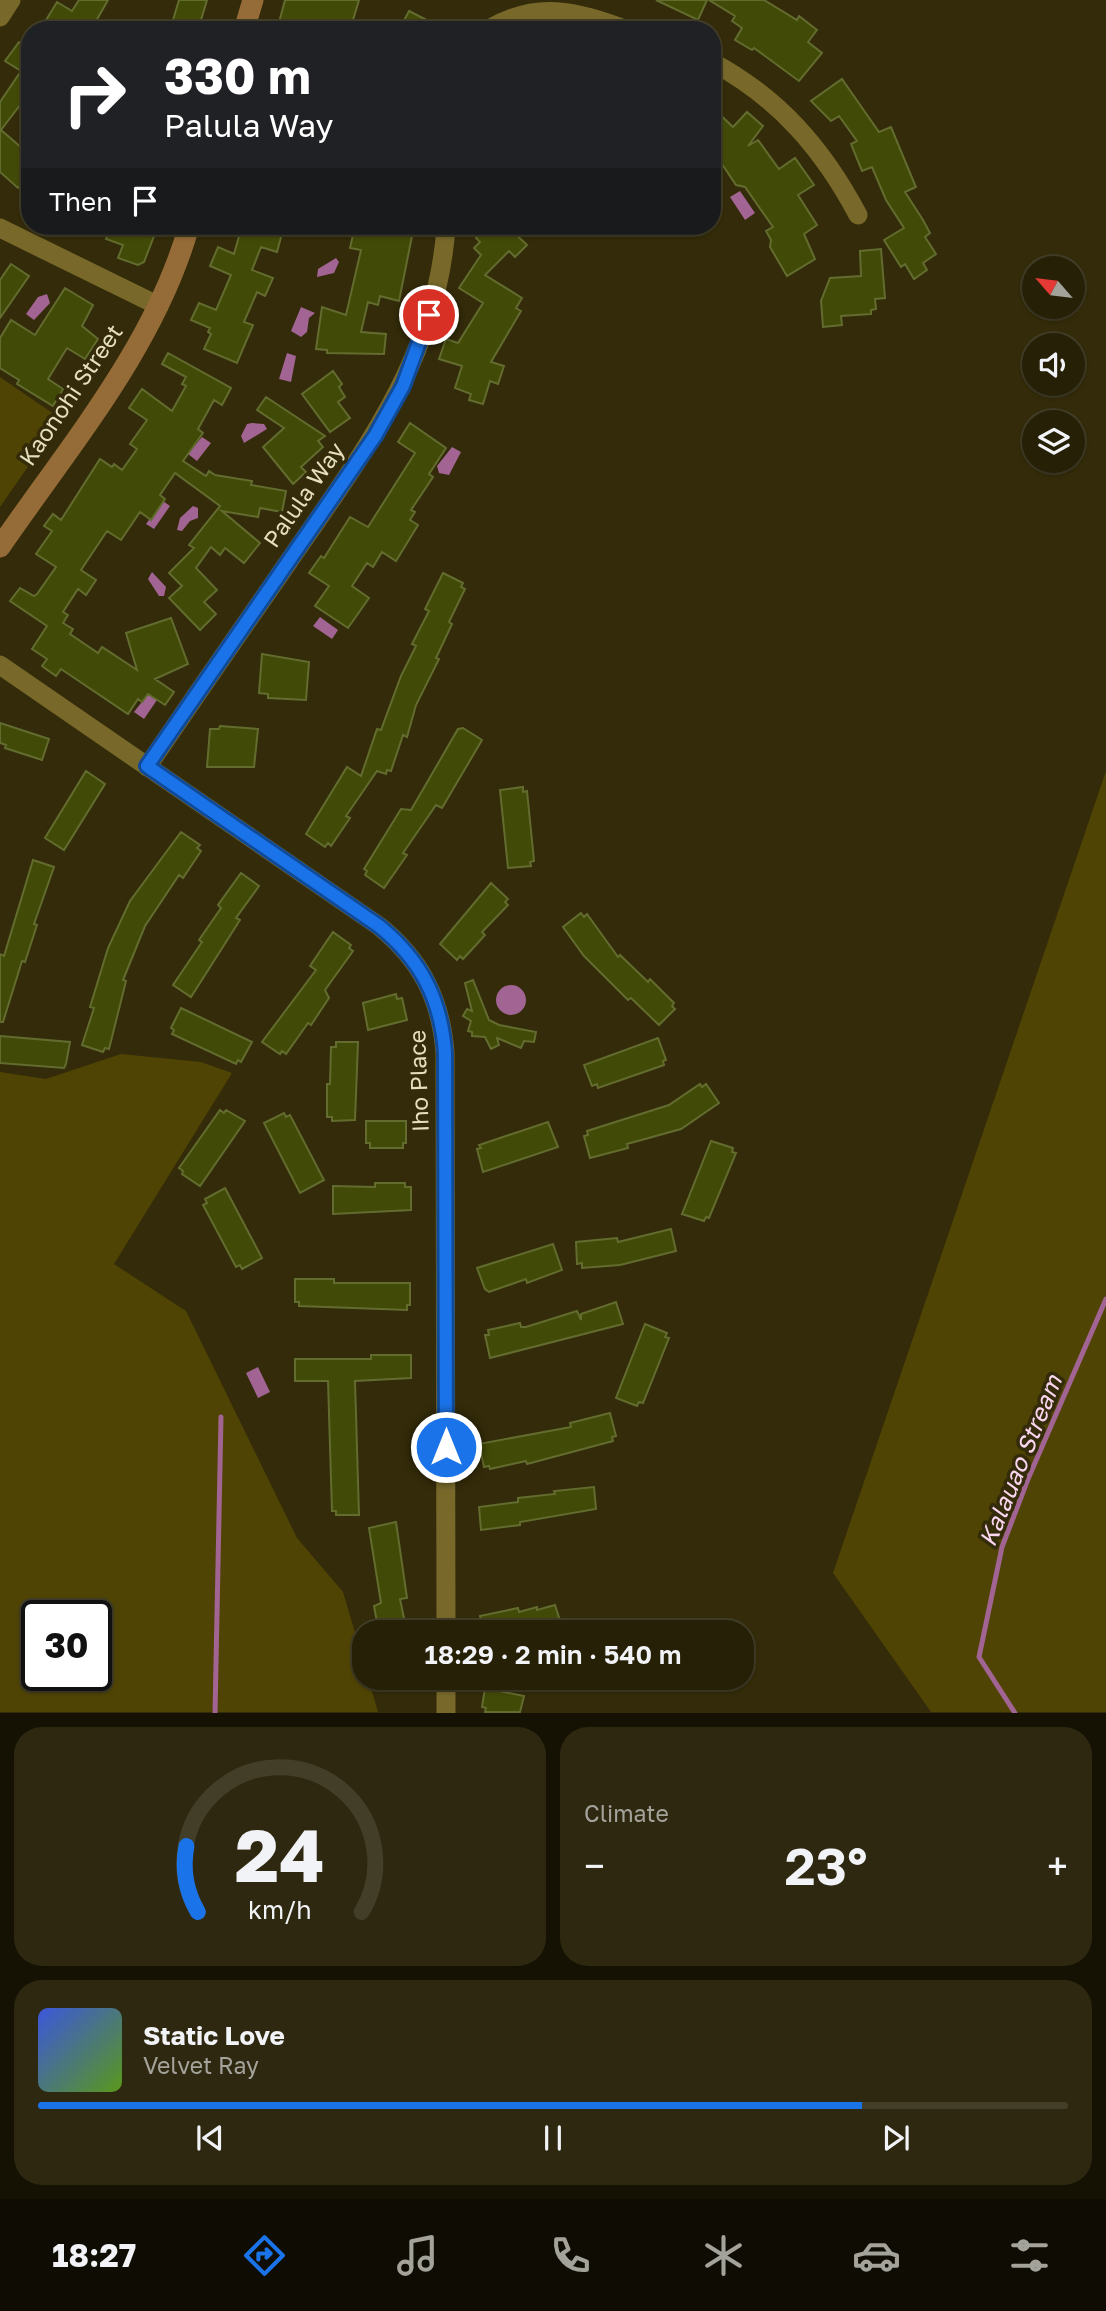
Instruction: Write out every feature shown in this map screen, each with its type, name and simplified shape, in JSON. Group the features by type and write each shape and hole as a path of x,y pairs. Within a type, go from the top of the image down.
{"street":[{"path":"0,17 11,0"},
{"path":"247,21 253,0"},
{"path":"503,21 515,14 553,8 575,11 602,21"},
{"path":"721,68 771,100 807,136 837,175 858,215"},
{"path":"0,228 159,306"},
{"name":"Kaonohi Street","path":"0,547 134,353 159,306 186,235"},
{"name":"Palula Way","path":"147,766 391,409 424,331 440,267 445,235"},
{"name":"Iho Place","path":"0,665 379,926 408,951 435,996 445,1053 446,1620"},
{"path":"446,1690 446,1713"}],"shaded area":[{"path":"740,191 755,213 745,220 730,197"},
{"path":"336,258 339,262 334,273 317,277 318,269"},
{"path":"47,294 50,303 34,320 26,314 38,297"},
{"path":"301,307 315,313 309,318 307,332 301,337 291,331"},
{"path":"287,353 296,356 291,382 279,379"},
{"path":"0,377 61,419 0,507"},
{"path":"247,424 264,424 267,429 244,443 241,436"},
{"path":"202,437 211,443 197,461 188,454"},
{"path":"452,447 461,452 449,475 439,473 437,466"},
{"path":"163,501 170,506 154,529 146,524"},
{"path":"193,506 198,508 198,518 190,521 182,531 177,530 180,518"},
{"path":"152,572 166,587 164,596 159,596 148,579"},
{"path":"320,617 338,630 332,639 313,626"},
{"path":"148,694 157,700 144,719 134,712"},
{"path":"1106,771 1106,1712 931,1712 833,1573"},
{"path":"511,985 522,989 526,1000 522,1011 511,1015 500,1011 496,1000 500,989"},
{"path":"121,1054 201,1062 232,1073 114,1264 186,1311 297,1538 343,1592 352,1622 352,1690 372,1690 378,1712 0,1712 0,1072 46,1079"},
{"path":"258,1367 270,1392 258,1398 246,1373"}],"building":[{"path":"79,0 108,0 96,21 45,21 57,2 72,11"},
{"path":"179,0 207,0 201,21 173,21"},
{"path":"285,0 359,0 353,21 279,21"},
{"path":"656,0 707,0 698,20"},
{"path":"709,0 764,0 797,20 799,16 817,30 808,42 822,53 799,81 754,48 752,50 735,40 742,28 732,21 735,16"},
{"path":"409,11 428,21 404,21"},
{"path":"19,42 21,43 21,71 5,61"},
{"path":"21,71 21,104 1,130 21,147 21,185 18,188 0,172 0,102"},
{"path":"842,79 879,132 891,127 916,187 905,192 930,233 925,237 936,254 923,263 927,270 914,279 905,264 901,267 884,240 904,228 886,200 872,167 862,171 851,144 857,141 839,116 831,121 811,101"},
{"path":"747,112 763,126 748,146 758,140 779,169 795,158 814,185 798,195 817,225 804,234 815,259 787,276 770,247 771,240 766,231 773,227 745,187 736,185 722,164 721,116 733,127"},
{"path":"108,235 154,236 144,262 138,265 118,258 123,245 106,239"},
{"path":"239,235 282,235 277,252 261,247 252,270 273,278 265,296 257,292 244,322 253,325 237,363 204,349 211,334 208,332 210,328 191,320 199,303 216,310 231,275 210,266 218,247 234,254"},
{"path":"353,235 412,235 399,301 380,296 378,305 368,302 361,332 386,334 384,354 327,353 327,350 316,349 322,307 346,315 361,250 350,248"},
{"path":"479,235 516,235 527,245 515,257 509,251 485,275 522,298 516,308 521,311 491,362 504,366 498,384 490,381 483,404 469,400 471,394 455,388 462,366 439,359 446,339 458,343 483,303 459,288 481,255 474,248 480,242 476,238"},
{"path":"881,249 885,298 875,299 876,309 871,310 871,314 841,316 842,325 823,327 821,301 830,278 861,276 860,251"},
{"path":"11,264 29,276 0,318 0,280"},
{"path":"65,288 93,305 82,326 98,339 85,359 67,348 48,379 63,389 53,406 17,384 19,380 0,368 0,338 11,320 35,335"},
{"path":"168,353 231,388 222,405 214,400 198,429 203,433 183,461 206,476 209,471 215,475 252,481 251,485 286,491 282,512 260,508 258,517 222,511 260,543 244,563 225,548 220,555 211,547 196,568 217,590 204,602 216,614 200,630 169,598 182,586 169,573 194,548 189,545 220,506 175,473 160,495 165,499 151,520 140,512 121,540 107,531 81,570 96,580 86,595 78,589 63,612 68,615 63,623 73,629 70,634 98,653 102,647 137,670 126,633 171,618 188,664 155,679 174,692 165,705 148,694 142,702 138,699 128,714 61,669 56,676 42,666 47,659 32,649 47,626 10,601 20,588 34,596 37,594 56,567 36,554 52,531 44,526 53,514 61,520 100,459 122,470 137,449 130,444 147,420 129,408 142,389 172,411 186,386 182,384 186,377 162,364"},
{"path":"333,371 342,384 339,387 345,397 338,402 350,418 330,432 302,394"},
{"path":"266,397 325,436 318,441 323,447 301,467 306,472 293,484 263,447 284,428 257,410"},
{"path":"410,423 446,448 429,474 433,477 411,510 415,512 410,520 418,525 396,561 382,552 373,567 367,563 352,586 369,598 348,628 315,606 329,586 309,573 321,556 324,558 350,517 368,527 415,453 398,442"},
{"path":"443,573 463,583 461,587 465,589 449,622 452,624 436,658 439,659 416,705 407,737 403,735 391,771 387,770 386,774 377,771 346,816 350,818 331,846 328,843 325,847 306,834 347,767 361,776 377,729 381,730 401,676 416,646 412,644 429,611 425,609"},
{"path":"262,654 309,662 306,700 268,698 268,694 259,693"},
{"path":"0,723 49,739 42,760 5,748 6,745 0,743"},
{"path":"220,726 258,729 254,767 207,767 210,729 219,729"},
{"path":"463,728 482,740 442,808 436,805 403,853 407,855 384,888 365,875 367,871 364,869 401,809 411,810 458,729"},
{"path":"86,771 105,784 64,850 45,838"},
{"path":"523,787 523,792 527,791 534,861 530,862 531,866 508,868 500,790"},
{"path":"181,832 200,845 197,848 201,851 183,878 179,875 145,926 123,980 126,981 109,1049 105,1048 103,1052 82,1045 94,1008 90,1007 108,948 130,901"},
{"path":"33,860 54,867 34,924 37,925 25,962 22,961 3,1022 0,1022 0,954 4,956"},
{"path":"241,873 259,886 236,918 240,920 191,997 173,985 202,942 199,940 221,908 218,905"},
{"path":"491,883 508,899 505,902 508,905 482,932 485,935 476,945 463,959 460,956 457,960 440,944"},
{"path":"581,913 584,917 587,914 618,957 620,955 648,982 650,979 674,1003 672,1006 675,1009 659,1025 631,998 628,1000 584,956 563,927"},
{"path":"333,932 351,945 349,948 353,951 325,990 329,998 311,1025 308,1023 286,1054 282,1051 280,1054 262,1042 316,970 310,966"},
{"path":"473,980 489,1020 499,1025 536,1032 534,1042 524,1041 521,1048 497,1038 499,1045 491,1049 485,1037 472,1036 472,1032 468,1031 471,1021 463,1016 467,1009 472,1011 465,983"},
{"path":"396,994 397,999 402,998 407,1020 368,1030 363,1003"},
{"path":"181,1008 252,1042 241,1062 238,1060 236,1064 172,1034 174,1030 171,1028"},
{"path":"0,1036 70,1042 66,1064 64,1068 0,1063"},
{"path":"658,1038 666,1060 663,1061 664,1065 598,1088 597,1084 592,1086 584,1065"},
{"path":"336,1042 358,1042 355,1120 332,1121 332,1117 327,1117 331,1047 336,1047"},
{"path":"700,1084 702,1087 706,1084 719,1103 681,1129 627,1144 628,1148 590,1158 584,1136 588,1135 587,1131 669,1105"},
{"path":"220,1110 224,1113 226,1110 245,1121 200,1186 182,1174 183,1171 179,1168"},
{"path":"284,1113 286,1117 290,1115 324,1180 300,1193 264,1123"},
{"path":"366,1121 406,1121 406,1143 403,1143 403,1148 370,1148 370,1143 366,1143"},
{"path":"548,1122 558,1147 483,1172 477,1149 481,1148 479,1145"},
{"path":"711,1141 733,1148 732,1152 736,1153 709,1218 706,1217 704,1221 682,1214"},
{"path":"375,1183 405,1183 405,1187 411,1187 411,1210 333,1214 333,1186 375,1187"},
{"path":"225,1188 262,1258 242,1269 240,1265 236,1267 203,1205 207,1203 205,1199"},
{"path":"671,1229 676,1251 620,1265 582,1268 582,1263 577,1264 576,1242 617,1238 618,1242"},
{"path":"553,1244 562,1270 527,1283 526,1279 489,1292 485,1289 477,1268"},
{"path":"295,1279 334,1279 334,1283 410,1283 410,1305 407,1305 407,1310 299,1306 299,1302 295,1302"},
{"path":"616,1302 623,1324 490,1358 485,1335 489,1335 488,1330 520,1323 521,1327 526,1327 577,1311 581,1320 581,1314"},
{"path":"645,1324 667,1333 665,1337 669,1338 643,1403 639,1402 637,1406 616,1398"},
{"path":"371,1355 411,1355 411,1378 355,1381 359,1515 336,1515 336,1511 332,1511 328,1381 295,1381 295,1359 371,1359"},
{"path":"610,1413 616,1436 612,1437 613,1441 527,1464 526,1461 490,1469 489,1466 484,1467 479,1444 571,1427 570,1423"},
{"path":"594,1487 596,1509 481,1530 479,1507 518,1502 518,1498 555,1494 554,1491"},
{"path":"396,1522 407,1598 400,1599 404,1620 377,1620 374,1606 381,1603 369,1528"},
{"path":"555,1605 560,1620 481,1620 480,1616 518,1608 519,1612 537,1607 537,1610"},
{"path":"485,1690 524,1696 520,1712 485,1712 486,1708 482,1707"}],"waterway":[{"name":"Kalauao Stream","path":"1015,1713 979,1657 1002,1547 1028,1479 1106,1299"},
{"path":"215,1713 221,1417"}],"route":[{"path":"429,315 403,386 375,436 147,766 379,926 408,951 435,996 445,1053 446,1447"}]}
